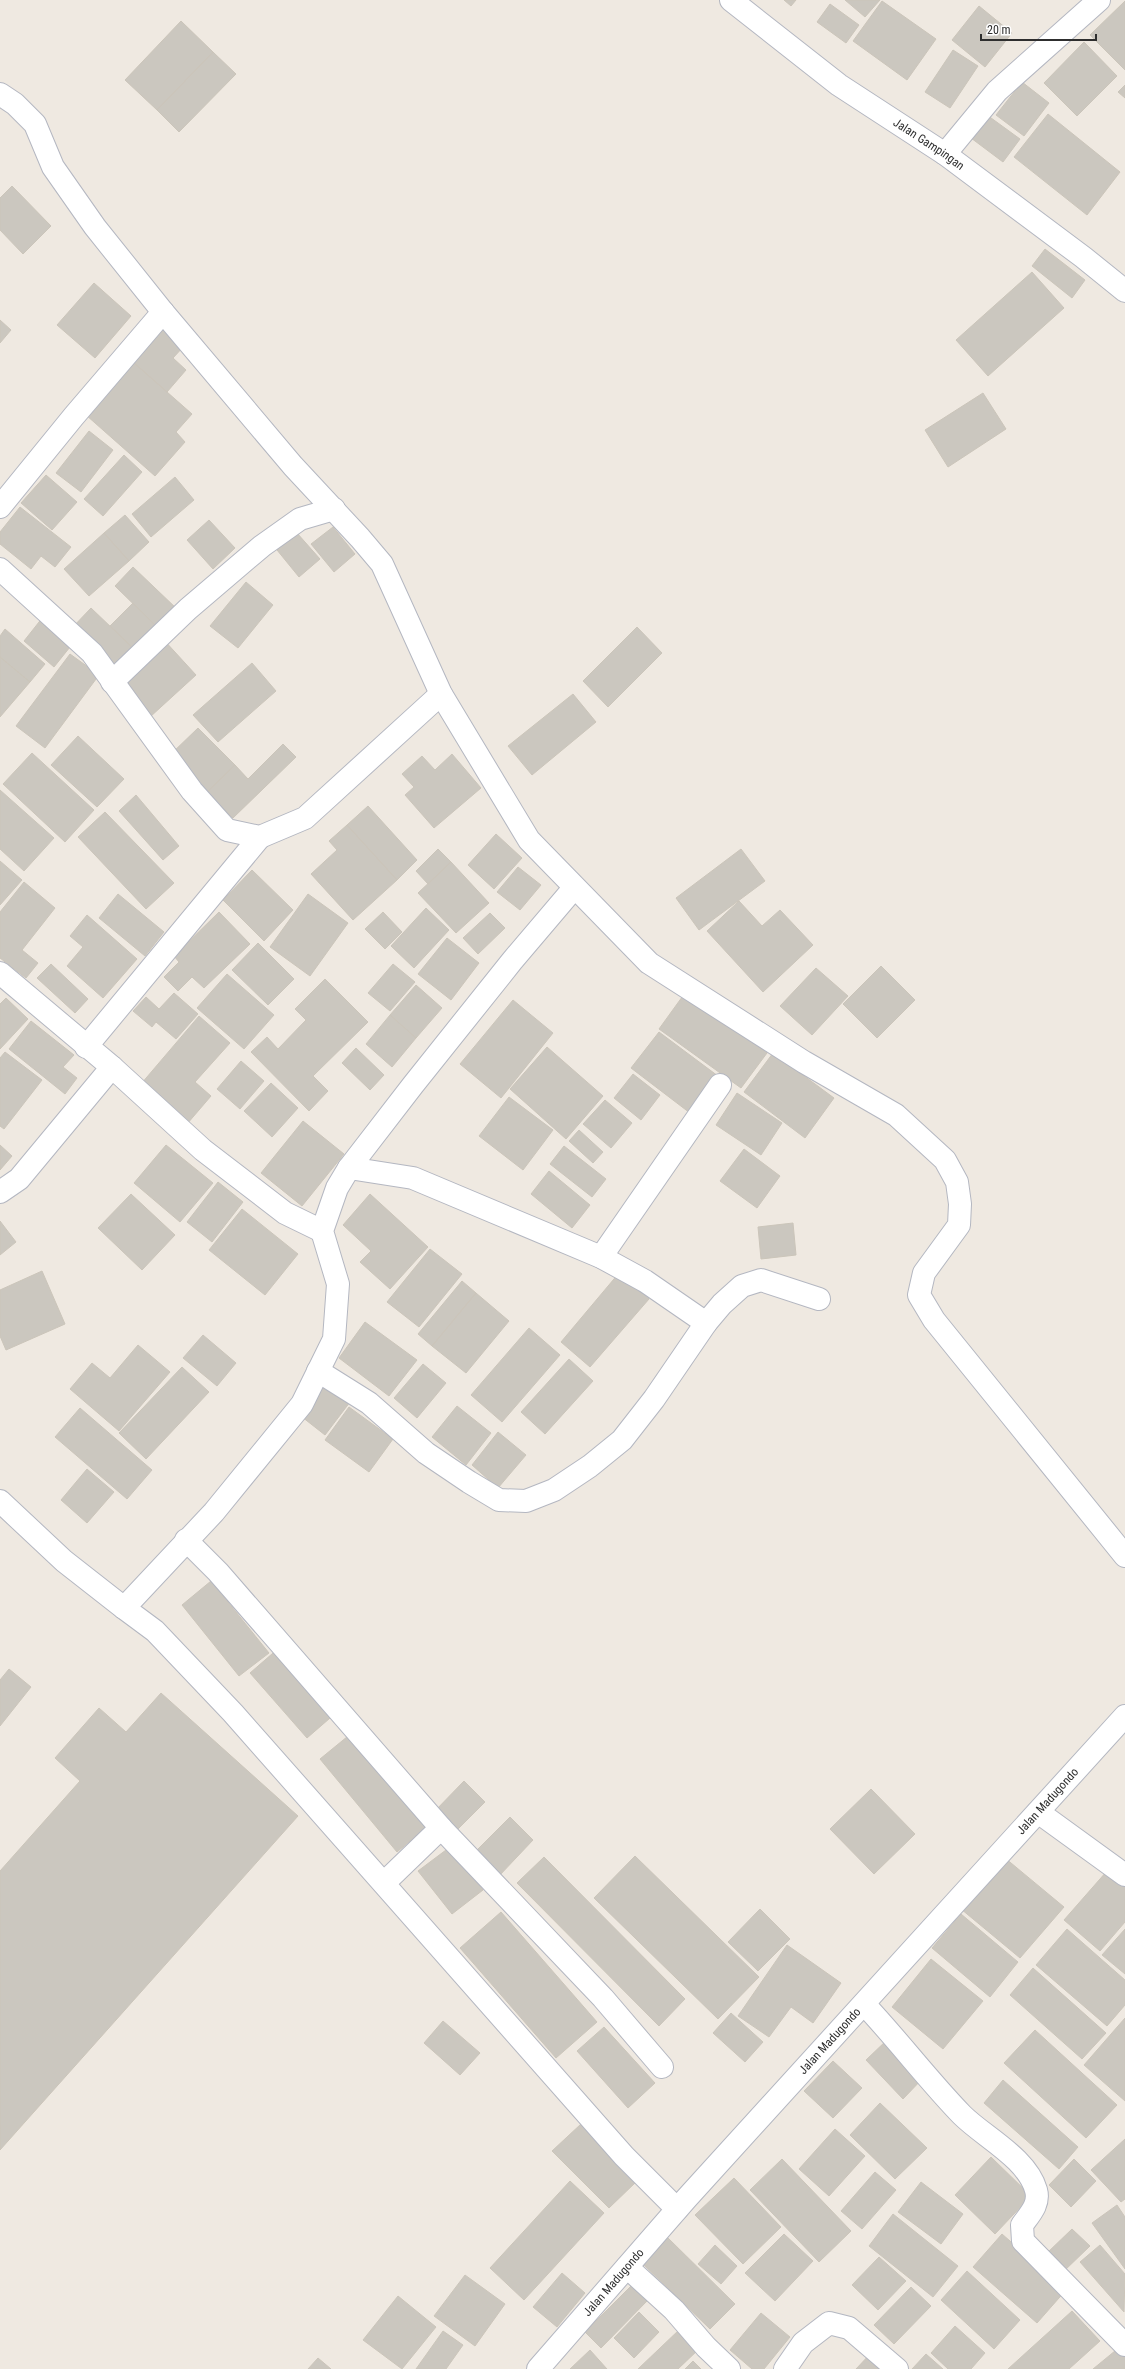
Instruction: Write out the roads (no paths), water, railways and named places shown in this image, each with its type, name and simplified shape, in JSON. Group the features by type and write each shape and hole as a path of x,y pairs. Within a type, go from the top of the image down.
{"street":[{"name":"Jalan Gampingan","path":"731,0 839,85 945,154 1083,257 1125,291"},
{"path":"945,154 997,91 1099,0"},
{"path":"0,94 15,104 35,124 53,167 95,227 163,312 293,466 334,509 382,564 428,661 441,694 529,840 574,888 649,963 804,1062 896,1115 945,1160 957,1182 960,1204 959,1225 924,1273 919,1295 934,1320 1125,1556"},
{"path":"0,507 74,416 163,312"},
{"path":"112,682 188,609 262,546 300,519 334,509"},
{"path":"0,569 92,653 192,791 227,830 260,837"},
{"path":"86,1047 260,837 305,818 441,694"},
{"path":"124,1608 258,1461 302,1404 334,1339 338,1284 322,1231 337,1188 349,1168 507,967 574,888"},
{"path":"0,973 72,1032 86,1047 112,1067 203,1150 285,1213 322,1231"},
{"path":"0,1192 19,1179 112,1067"},
{"path":"601,1257 720,1085"},
{"path":"349,1168 413,1178 601,1257 645,1281 706,1323"},
{"path":"318,1371 370,1403 426,1453 469,1482 499,1500 526,1501 560,1486 590,1466 622,1440 654,1399 706,1323 722,1304 742,1286 761,1280 819,1299"},
{"path":"0,1501 64,1561 155,1631 233,1713 624,2156 677,2209"},
{"path":"186,1540 218,1572 441,1828 603,1998 662,2067"},
{"name":"Jalan Madugondo","path":"538,2369 677,2209 1125,1716"},
{"path":"1038,1812 1125,1875"},
{"path":"384,1883 441,1828"},
{"path":"864,2004 895,2037 963,2116 1000,2145 1026,2171 1036,2190 1036,2208 1022,2225 1023,2241 1124,2343"},
{"path":"627,2267 674,2310 706,2347 729,2369"},
{"path":"785,2369 803,2343 828,2323 849,2328 897,2369"}]}
